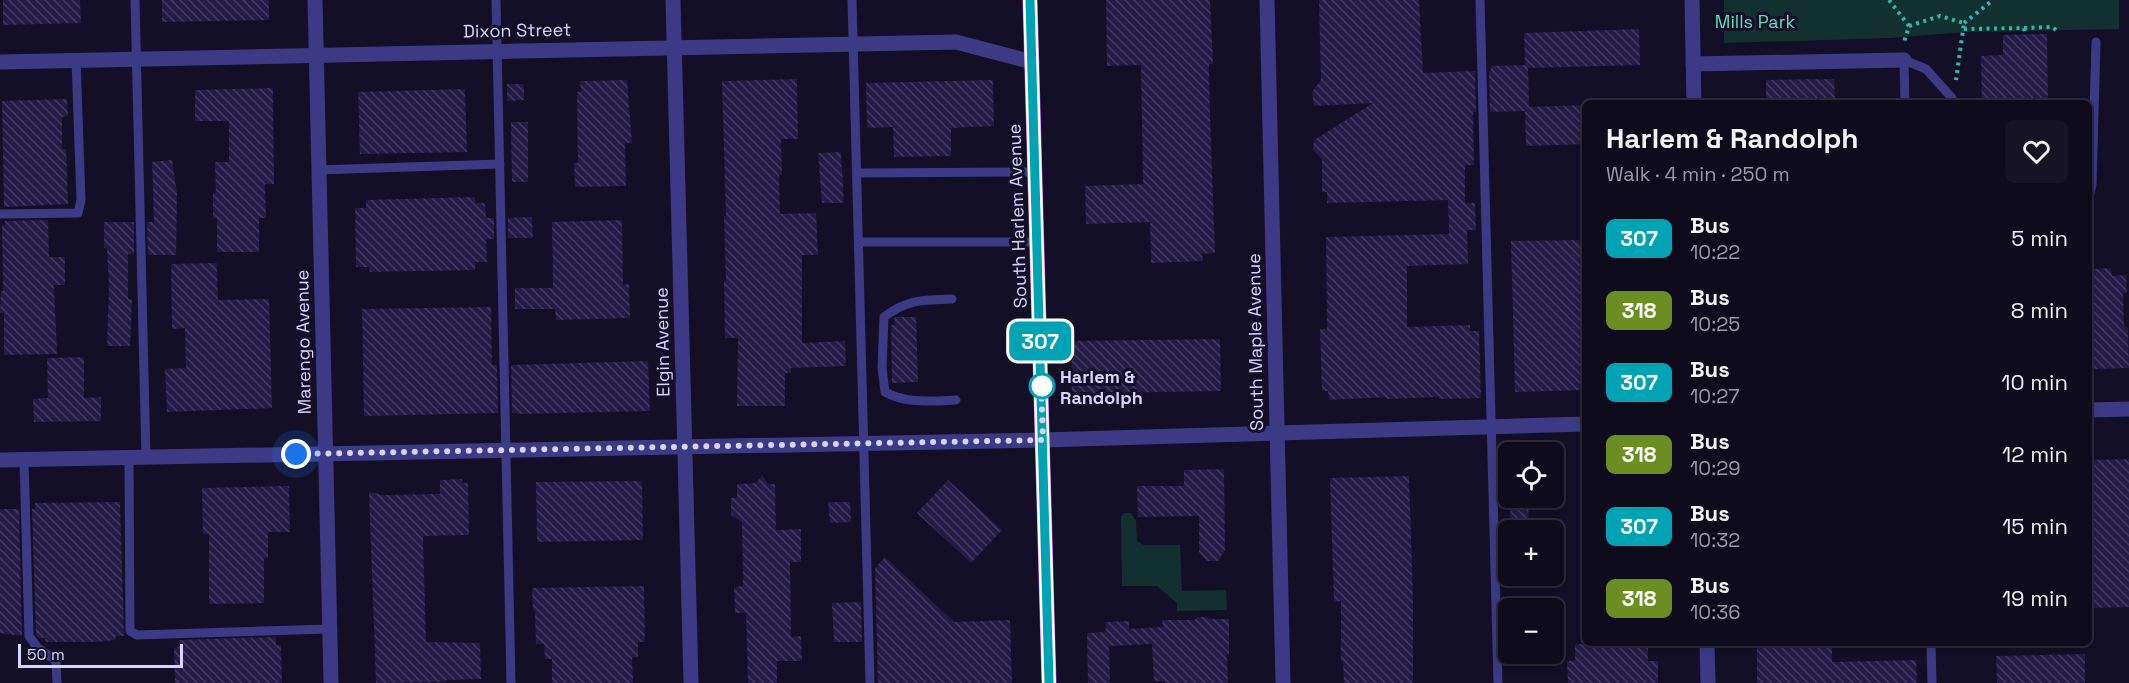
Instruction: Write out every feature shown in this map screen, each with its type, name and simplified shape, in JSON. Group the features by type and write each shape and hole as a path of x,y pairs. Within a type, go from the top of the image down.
{"main road":[{"name":"South Harlem Avenue","path":"1030,0 1049,683"}],"street":[{"name":"Marengo Avenue","path":"315,0 331,683"},
{"name":"Elgin Avenue","path":"673,0 692,683"},
{"name":"South Maple Avenue","path":"1267,0 1283,683"},
{"path":"1692,0 1694,100"},
{"name":"Dixon Street","path":"0,62 674,46 956,42 1032,62"},
{"path":"1693,64 1904,60"},
{"path":"2092,410 2129,409"},
{"path":"0,460 1043,440 1582,424"},
{"path":"1707,646 1708,683"}],"lane":[{"path":"135,0 146,458"},
{"path":"496,0 511,683"},
{"path":"852,0 870,683"},
{"path":"1480,0 1498,683"},
{"path":"2092,184 2096,42"},
{"path":"0,214 78,213 81,200 76,60"},
{"path":"1905,100 1904,60 1926,69 1953,100"},
{"path":"318,170 500,164"},
{"path":"857,173 1035,172"},
{"path":"859,242 1037,242"},
{"path":"952,299 917,300 894,309 884,317 882,368 885,392 895,398 920,401 956,400"},
{"path":"129,458 130,631 136,635 329,629"},
{"path":"24,460 29,636 37,647 56,661 57,683"},
{"path":"1931,646 1932,683"}],"path":[{"path":"1889,0 1909,26"},
{"path":"1964,23 1992,0"},
{"path":"1909,26 1940,16 1964,23"},
{"path":"1955,87 1964,23"},
{"path":"1904,42 1909,26"},
{"path":"1964,28 2025,30 2052,27 2056,30"}],"green space":[{"name":"Mills Park","path":"1724,0 2119,0 2119,29 1966,32 1891,38 1724,43"},
{"path":"1124,513 1131,513 1136,521 1137,541 1144,545 1180,545 1182,591 1226,590 1227,610 1177,611 1177,603 1157,586 1122,586 1121,516"}],"building":[{"path":"3,0 80,0 81,23 3,25"},
{"path":"162,0 269,0 269,20 162,22"},
{"path":"1106,0 1210,0 1213,64 1209,64 1210,116 1215,253 1202,254 1203,261 1151,263 1150,222 1086,224 1085,186 1143,184 1141,65 1107,66"},
{"path":"1319,0 1419,0 1423,73 1475,71 1474,165 1465,165 1465,203 1475,203 1476,230 1467,230 1468,264 1407,266 1407,327 1470,325 1470,331 1479,331 1481,398 1386,399 1386,397 1329,400 1328,391 1322,391 1320,329 1327,329 1326,237 1449,234 1448,200 1327,203 1327,192 1322,192 1322,159 1313,150 1314,140 1373,103 1314,106 1312,92 1321,80"},
{"path":"1639,29 1640,65 1528,68 1529,107 1582,105 1582,144 1526,146 1525,111 1490,112 1489,71 1491,71 1491,66 1525,65 1524,33"},
{"path":"2047,34 2048,100 1982,100 1981,56 2003,55 2003,35"},
{"path":"797,79 798,139 781,139 782,175 779,175 780,214 816,213 818,255 802,255 802,343 845,341 846,366 791,368 791,373 785,373 785,406 737,406 738,338 725,338 724,216 726,216 722,81"},
{"path":"1834,79 1835,100 1766,100 1766,80"},
{"path":"627,80 632,143 625,143 626,186 575,187 574,163 578,163 577,92 581,91 580,81"},
{"path":"993,80 994,126 951,128 951,156 894,157 893,127 867,128 866,83"},
{"path":"507,84 524,84 524,100 507,101"},
{"path":"273,88 274,184 265,184 266,218 259,218 259,252 217,252 217,218 213,218 213,193 216,193 215,162 229,162 229,121 195,121 195,90"},
{"path":"465,89 467,152 360,154 358,92"},
{"path":"67,99 68,116 62,117 62,149 66,149 68,204 4,207 2,101"},
{"path":"511,122 528,122 528,182 512,182"},
{"path":"841,152 844,203 822,203 818,153"},
{"path":"172,160 177,194 176,255 148,255 147,222 154,222 152,162"},
{"path":"475,197 475,203 485,203 486,218 494,218 494,239 486,239 487,262 475,262 475,270 370,272 369,267 356,267 355,208 366,208 366,200"},
{"path":"532,217 533,238 508,238 508,218"},
{"path":"48,220 49,257 65,257 65,285 54,285 57,354 4,355 4,313 0,313 1,291 3,291 2,225 5,225 5,221"},
{"path":"622,220 623,285 629,284 630,318 556,320 555,309 515,309 515,288 553,288 552,222"},
{"path":"104,222 134,222 134,255 128,254 128,299 132,299 130,346 107,346 109,288 107,248 104,248"},
{"path":"1582,240 1582,390 1515,392 1511,241"},
{"path":"217,263 218,300 269,299 272,408 167,412 165,369 186,368 185,328 172,329 171,264"},
{"path":"2111,268 2112,276 2126,275 2127,293 2123,293 2124,325 2128,329 2129,368 2092,369 2092,276 2094,276 2094,269"},
{"path":"491,307 492,365 497,365 498,413 364,416 362,309"},
{"path":"916,317 918,382 892,383 891,325 895,325 894,318"},
{"path":"1220,339 1221,391 1102,393 1102,401 1072,402 1071,341"},
{"path":"84,357 84,398 101,397 101,421 34,422 33,399 48,398 47,358"},
{"path":"648,361 650,411 512,413 511,365"},
{"path":"2129,459 2129,607 2092,608 2092,460"},
{"path":"1224,469 1225,550 1218,561 1207,561 1199,552 1199,516 1138,517 1137,486 1184,486 1184,470"},
{"path":"762,475 768,484 775,484 776,530 801,529 801,562 790,562 791,637 801,636 802,661 777,661 777,683 748,683 746,613 735,613 734,587 743,586 742,522 731,515 731,498 737,498 737,484 756,483"},
{"path":"1409,476 1413,683 1344,683 1343,661 1341,661 1341,601 1334,602 1330,478"},
{"path":"462,479 462,483 468,483 469,535 423,536 426,642 480,643 481,679 376,683 369,492 383,495 440,494 440,480"},
{"path":"948,480 1002,530 971,563 917,513"},
{"path":"642,481 643,540 537,542 536,482"},
{"path":"289,486 290,532 268,532 268,558 264,558 264,603 209,604 209,534 203,534 202,488"},
{"path":"120,502 124,636 116,636 115,640 97,642 46,642 45,638 38,638 36,634 32,509 35,509 35,503"},
{"path":"828,502 850,502 851,522 830,523"},
{"path":"1510,508 1528,508 1529,520 1510,520"},
{"path":"0,509 19,509 22,636 0,633"},
{"path":"885,557 954,622 1010,620 1012,683 878,683 875,568"},
{"path":"644,586 645,642 638,642 638,657 632,657 633,683 552,683 552,659 545,659 544,644 536,644 532,588"},
{"path":"861,602 862,642 834,642 832,603"},
{"path":"1198,617 1229,619 1228,683 1154,681 1152,644 1109,646 1110,683 1088,683 1087,633 1106,632 1105,622 1129,621 1129,629 1163,627 1162,620 1194,620"},
{"path":"276,637 276,645 281,645 282,683 175,683 174,648 179,647 179,640"},
{"path":"1575,644 1582,644 1582,646 1648,646 1648,661 1658,661 1658,683 1568,683 1567,661 1575,661"},
{"path":"1757,646 1832,646 1832,662 1916,660 1917,683 1757,683"},
{"path":"2085,654 2085,683 1997,683 1996,656"}],"bus line":[{"name":"307","path":"1030,0 1049,683"}],"place":[{"name":"Harlem & Randolph","path":"1042,386"}],"route":[{"path":"296,454 1043,440 1041,382 1042,386"}]}
